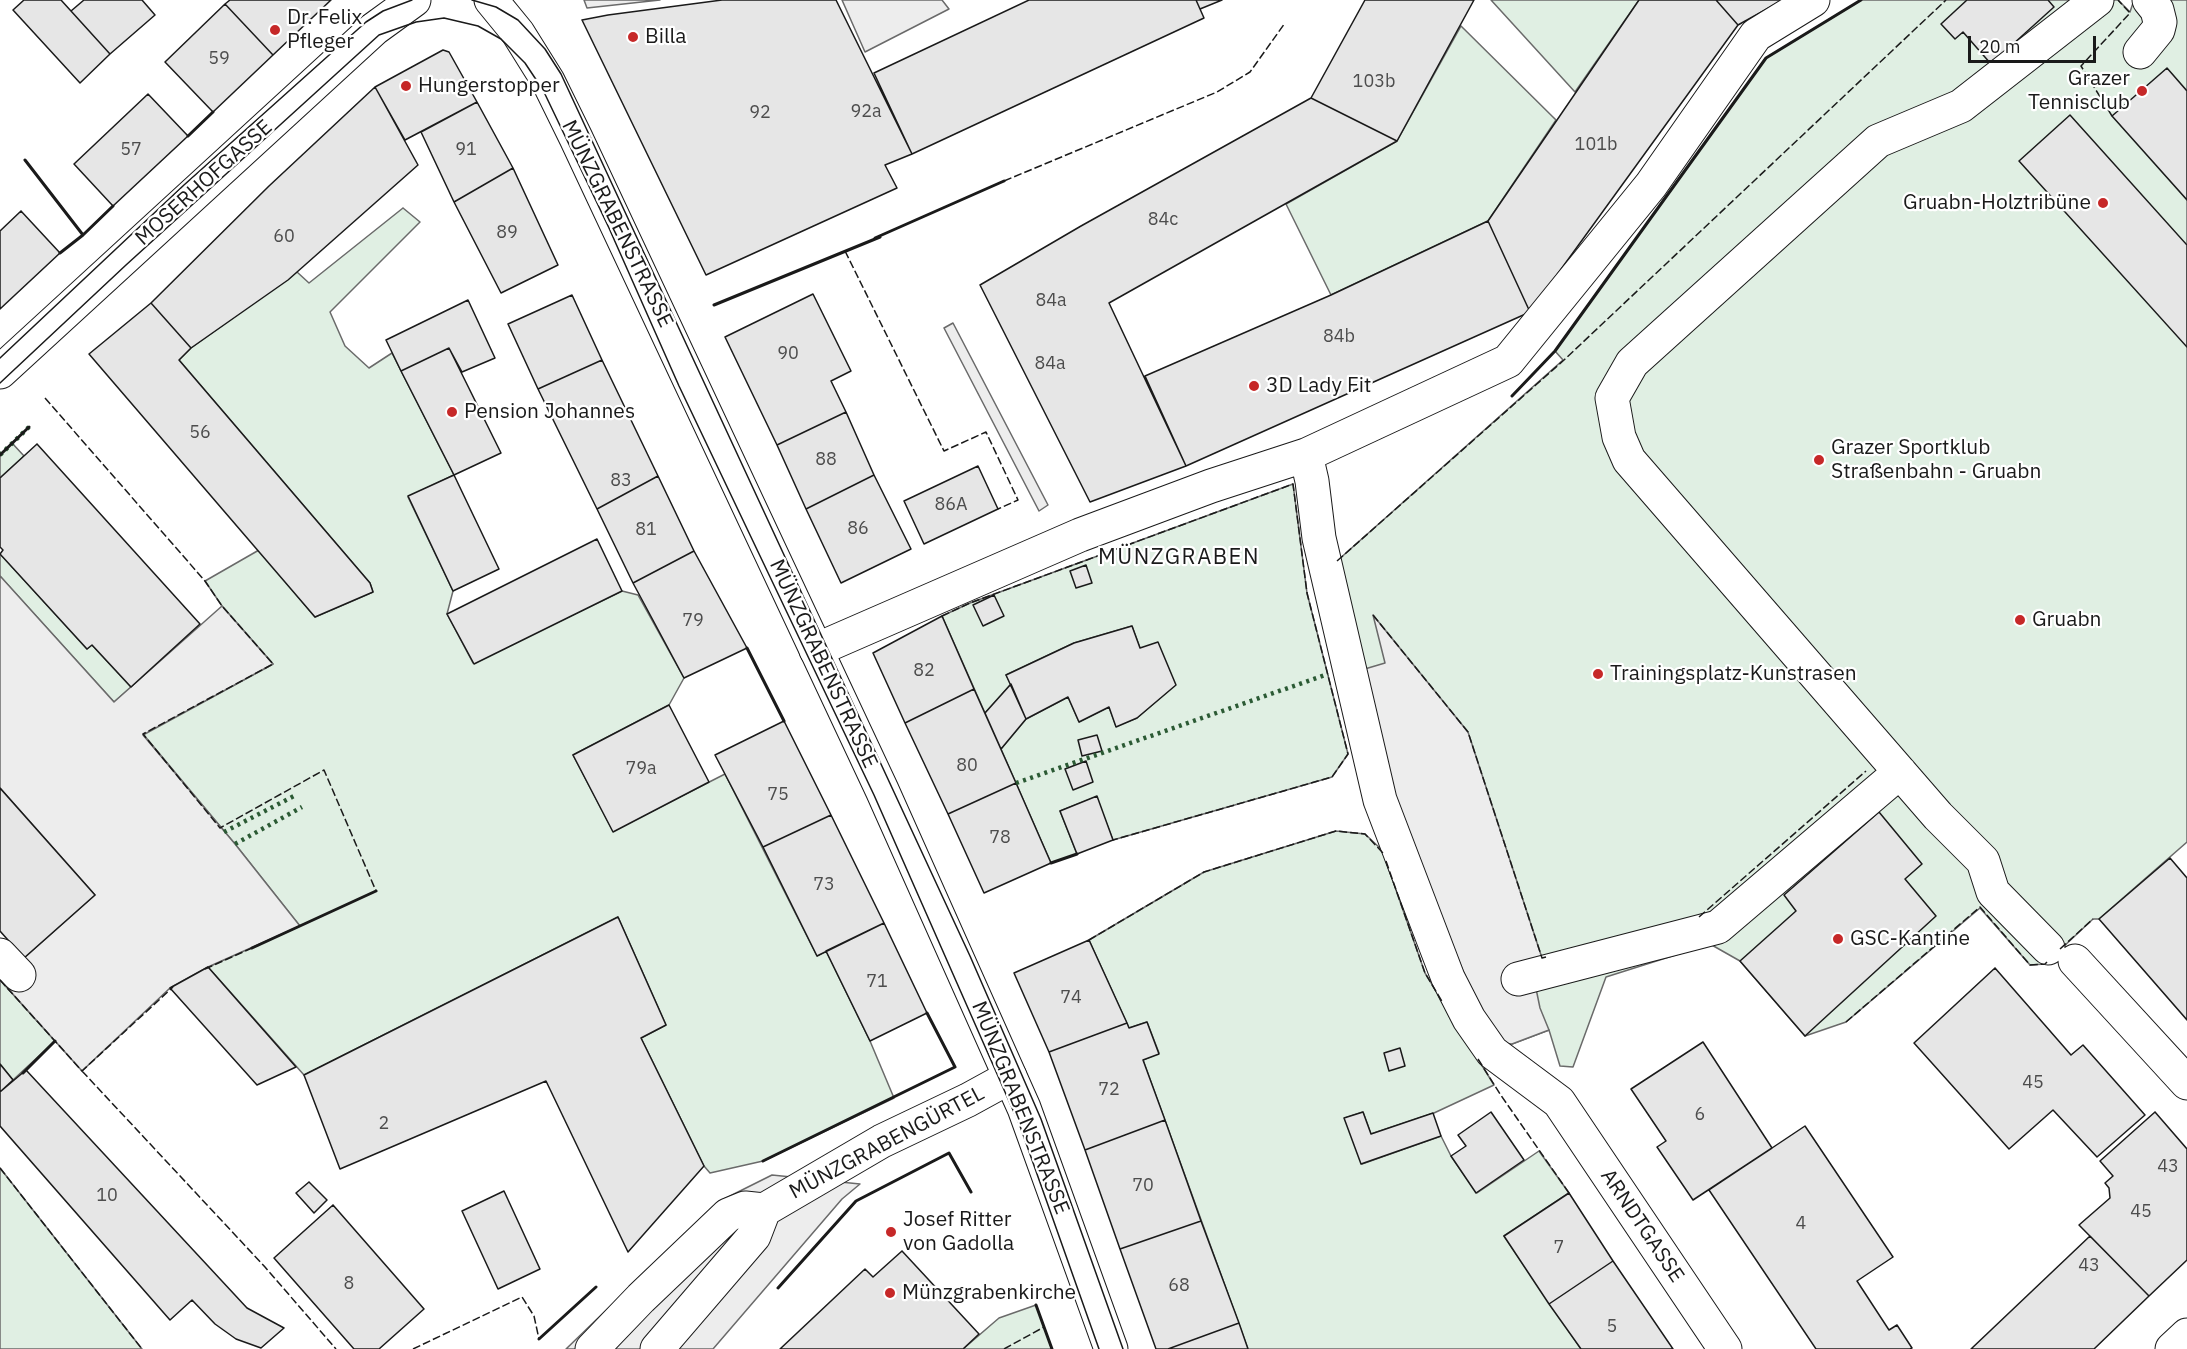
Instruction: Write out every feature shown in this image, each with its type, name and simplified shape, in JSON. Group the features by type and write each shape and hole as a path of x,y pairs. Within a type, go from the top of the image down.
{"street":[{"name":"MOSERHOFGASSE","path":"0,372 374,29 414,0"},
{"name":"MÜNZGRABENSTRASSE","path":"491,0 518,33 548,81 882,790 1034,1133 1111,1349"},
{"path":"816,650 1080,535 1202,489 1306,455 1508,361 1651,184 1756,35 1813,0"},
{"path":"2097,0 1961,106 1878,141 1632,363 1612,398 1619,437 1629,460 1938,816 1983,861 1993,892 2062,955 2187,1083"},
{"path":"2140,52 2158,30 2160,22 2157,10 2149,0"},
{"name":"ARNDTGASSE","path":"1306,455 1312,481 1319,538 1380,800 1448,978 1469,1019 1492,1052 1559,1102 1725,1349"},
{"path":"1518,979 1718,927 1900,772"},
{"name":"MÜNZGRABENGÜRTEL","path":"592,1349 641,1298 728,1215 745,1208 764,1210 882,1141 1010,1077"},
{"name":"MÜNZGRABENGÜRTEL","path":"657,1349 754,1236 764,1210"},
{"path":"2172,1349 2187,1335"}],"green space":[{"path":"1491,0 1639,0 1575,92"},
{"name":"Grazer Sportklub Straßenbahn - Gruabn","path":"1861,0 2118,0 2130,12 2134,0 2187,0 2187,842 2099,919 2093,919 2045,964 2030,965 1980,908 1846,1022 1805,1036 1740,961 1710,944 1606,977 1573,1067 1560,1066 1549,1030 1512,1044 1501,1043 1392,799 1337,561 1563,360 1555,351 1766,58"},
{"path":"1461,26 1556,120 1488,221 1331,295 1286,204 1397,141"},
{"path":"403,208 420,222 330,312 345,346 369,368 392,353 454,475 408,497 453,591 447,614 473,663 622,591 638,595 684,678 669,705 573,755 613,831 725,774 817,956 826,951 870,1041 894,1098 763,1161 710,1173 704,1166 641,1038 666,1025 618,917 304,1075 208,967 299,925 143,734 273,664 222,606 205,581 259,550 315,617 373,592 370,583 179,360 191,348 297,272 309,283"},
{"path":"12,443 24,456 0,478 0,455"},
{"path":"1293,484 1307,593 1348,754 1332,777 1113,840 1096,797 1060,811 1077,854 1051,863 1001,749 1026,719 1068,697 1079,722 1109,707 1116,726 1137,718 1175,685 1140,648 1132,626 1074,643 1006,675 1011,684 985,713 942,616 970,603"},
{"path":"0,554 87,649 92,645 131,687 114,702 0,576"},
{"path":"1336,831 1365,834 1382,850 1425,973 1494,1085 1434,1113 1371,1134 1363,1112 1345,1118 1362,1164 1441,1136 1451,1156 1477,1193 1539,1151 1569,1193 1504,1236 1581,1349 1248,1349 1143,1060 1159,1053 1147,1022 1129,1028 1089,940 1204,872"},
{"path":"0,980 55,1041 13,1080 0,1064"},
{"path":"0,1168 142,1349 0,1349"},
{"path":"1036,1305 1052,1349 963,1349 999,1318"}],"shaded area":[{"path":"584,0 660,0 587,8"},
{"path":"842,0 942,0 949,9 865,52"},
{"path":"953,323 1048,505 1039,511 944,328"},
{"path":"0,576 114,702 222,606 273,664 143,735 235,844 300,926 208,967 170,988 82,1071 2,982 24,958 95,895 0,788"},
{"path":"1373,615 1468,732 1542,958 1533,974 1540,1008 1549,1030 1512,1044 1501,1043 1480,1012 1392,799 1358,671 1385,663"},
{"path":"772,1175 860,1184 842,1199 713,1349 566,1349 718,1202"}],"building":[{"path":"24,0 61,0 110,54 80,83 13,10"},
{"path":"84,0 142,0 155,15 110,54 71,11"},
{"name":"Dr. Felix Pfleger","path":"230,0 331,0 273,55 225,4"},
{"path":"722,0 836,0 912,154 885,165 897,188 706,275 582,20"},
{"path":"1029,0 1196,0 1204,18 912,154 874,73"},
{"path":"1196,0 1222,0 1200,9"},
{"path":"1365,0 1474,0 1397,141 1311,98"},
{"path":"1639,0 1716,0 1738,25 1530,312 1488,221"},
{"path":"1716,0 1783,0 1738,25"},
{"path":"1967,0 2048,0 2054,7 1991,64 1963,32 1955,39 1941,24"},
{"path":"225,4 273,55 213,112 165,62"},
{"path":"443,50 449,52 477,102 405,140 375,87"},
{"path":"2167,68 2187,91 2187,200 2112,116"},
{"path":"375,87 418,165 288,280 191,348 151,303 269,186"},
{"path":"148,94 188,136 113,206 74,164"},
{"path":"1311,98 1397,141 1109,303 1186,466 1090,502 980,285"},
{"path":"477,102 513,168 454,202 421,132"},
{"name":"Gruabn-Holztribüne","path":"2070,115 2187,245 2187,347 2019,161"},
{"path":"513,168 558,265 501,293 454,202"},
{"path":"21,211 60,253 0,309 0,231"},
{"path":"1488,221 1530,312 1186,466 1145,376 1331,295"},
{"path":"813,294 851,371 831,381 846,412 777,445 725,337"},
{"name":"Pension Johannes","path":"572,295 602,360 538,389 508,324"},
{"path":"468,300 495,358 462,372 449,348 401,371 386,340"},
{"path":"151,303 191,348 179,360 370,583 373,592 315,617 89,354"},
{"name":"Pension Johannes","path":"449,348 501,453 454,475 401,371"},
{"path":"602,360 658,476 597,509 538,389"},
{"path":"846,412 874,475 806,509 777,445"},
{"path":"37,444 200,624 131,687 92,645 87,649 0,554 3,550 0,547 0,478"},
{"path":"978,466 998,509 924,544 904,501"},
{"path":"454,475 499,569 453,591 408,496"},
{"path":"874,475 911,549 841,583 806,509"},
{"path":"658,476 694,551 633,583 597,509"},
{"path":"597,539 622,591 474,664 447,614"},
{"path":"694,551 747,648 684,678 633,583"},
{"path":"1086,565 1092,583 1076,588 1070,571"},
{"path":"994,595 1004,616 983,626 973,605"},
{"path":"942,616 974,689 905,723 873,653"},
{"path":"1132,626 1140,648 1158,642 1176,685 1137,718 1116,727 1109,707 1079,722 1068,697 1026,719 1006,675 1074,643"},
{"path":"1011,684 1026,719 1001,749 985,713"},
{"path":"974,689 1016,783 948,814 905,723"},
{"path":"669,705 709,782 613,832 573,755"},
{"path":"784,721 831,815 763,847 715,755"},
{"path":"1097,735 1102,751 1082,756 1078,740"},
{"path":"1086,761 1093,782 1073,790 1065,769"},
{"path":"1016,783 1051,863 984,893 948,814"},
{"path":"0,788 95,895 24,958 0,931"},
{"path":"1097,796 1113,840 1077,854 1060,811"},
{"name":"GSC-Kantine","path":"1879,812 1922,864 1905,879 1936,916 1805,1036 1740,961 1796,911 1784,895"},
{"path":"831,815 884,923 817,956 763,847"},
{"path":"2170,858 2187,878 2187,1020 2099,919"},
{"path":"618,917 666,1025 641,1038 704,1166 628,1252 546,1081 340,1169 304,1075"},
{"path":"884,923 927,1013 870,1041 826,951"},
{"path":"1089,940 1127,1023 1049,1052 1014,973"},
{"path":"208,967 296,1067 257,1085 170,988"},
{"path":"1995,968 2071,1055 2083,1045 2145,1115 2097,1157 2053,1110 2009,1149 1914,1043"},
{"path":"1147,1022 1159,1054 1143,1060 1165,1120 1085,1150 1049,1052 1127,1023 1129,1028"},
{"path":"1703,1042 1772,1148 1693,1200 1657,1147 1666,1141 1631,1089"},
{"path":"1400,1048 1405,1066 1389,1071 1384,1053"},
{"path":"0,1064 13,1080 0,1092"},
{"path":"26,1070 247,1308 284,1328 261,1348 236,1339 215,1324 192,1300 170,1320 0,1126 0,1092"},
{"path":"1363,1112 1371,1134 1433,1113 1441,1136 1361,1164 1344,1118"},
{"path":"1491,1112 1524,1160 1476,1193 1451,1156 1466,1146 1458,1135"},
{"path":"2155,1112 2187,1149 2187,1260 2149,1296 2079,1225 2110,1198 2109,1188 2105,1183 2113,1176 2100,1161"},
{"path":"1165,1120 1201,1221 1120,1249 1085,1150"},
{"path":"1805,1126 1893,1257 1857,1281 1889,1330 1897,1325 1912,1348 1910,1349 1816,1349 1709,1190"},
{"path":"309,1182 327,1200 314,1213 296,1193"},
{"path":"504,1191 540,1269 498,1289 462,1211"},
{"path":"1569,1193 1613,1261 1549,1304 1504,1236"},
{"path":"333,1205 424,1309 379,1349 354,1349 274,1258"},
{"path":"1201,1221 1239,1323 1168,1349 1156,1349 1120,1249"},
{"path":"2090,1236 2149,1296 2094,1349 1971,1349"},
{"name":"Münzgrabenkirche","path":"902,1251 979,1334 963,1349 780,1349 865,1269 873,1277"},
{"path":"1613,1261 1673,1349 1581,1349 1549,1304"},
{"path":"1239,1323 1248,1349 1168,1349"}],"tram line":[{"path":"0,358 184,185 366,22 383,11 412,0"},
{"path":"472,0 496,7 518,20 545,49 561,74 970,956 1041,1119 1123,1349"},
{"path":"0,383 379,35 416,22 444,18 478,26 501,39 525,63 543,90 609,228 679,386 874,795 1020,1126 1099,1349"}],"hedge":[{"path":"0,455 29,427"},
{"path":"1016,783 1328,674"},
{"path":"224,832 296,795"},
{"path":"235,844 302,807"}],"fence":[{"path":"1337,561 1564,360 1946,0"},
{"path":"2112,116 2081,66 2130,13 2118,0"},
{"path":"1004,181 1217,92 1250,72 1285,23"},
{"path":"845,251 944,451 986,432 1018,500 998,509"},
{"path":"45,398 205,581 222,606 273,664 143,734 220,828 324,770 376,891"},
{"path":"942,616 970,603 1293,484 1307,593 1348,754 1332,777 1113,840"},
{"path":"1373,615 1468,732 1542,958 1546,957"},
{"path":"1699,917 1866,771"},
{"path":"1089,940 1204,872 1336,831 1365,834 1383,853"},
{"path":"1386,861 1425,973 1443,1003"},
{"path":"1846,1022 1980,907 2030,965 2047,962"},
{"path":"2060,949 2093,919"},
{"path":"205,969 252,948"},
{"path":"0,980 82,1071 173,987"},
{"path":"1478,1059 1569,1193"},
{"path":"82,1071 265,1267 336,1349"},
{"path":"0,1168 142,1349"},
{"path":"413,1349 522,1297 534,1316 539,1339"},
{"path":"1004,1349 1044,1327"}],"wall":[{"path":"1512,396 1555,351 1766,58 1861,0"},
{"path":"188,136 213,112"},
{"path":"25,160 83,235 113,206"},
{"path":"714,305 880,237 875,238 1004,181"},
{"path":"60,253 83,235"},
{"path":"0,455 29,427"},
{"path":"747,648 784,721"},
{"path":"1051,863 1077,854"},
{"path":"252,948 376,891"},
{"path":"763,1161 955,1067 927,1013"},
{"path":"23,1073 55,1041"},
{"path":"778,1288 856,1201 949,1153 971,1192"},
{"path":"539,1339 596,1287"},
{"path":"1036,1305 1052,1349"}],"place":[{"name":"Dr. Felix Pfleger","path":"275,30"},
{"name":"Billa","path":"633,37"},
{"name":"Hungerstopper","path":"406,86"},
{"name":"Grazer Tennisclub","path":"2142,91"},
{"name":"Gruabn-Holztribüne","path":"2103,203"},
{"name":"3D Lady Fit","path":"1254,386"},
{"name":"Pension Johannes","path":"452,412"},
{"name":"Grazer Sportklub Straßenbahn - Gruabn","path":"1819,460"},
{"name":"Gruabn","path":"2020,620"},
{"name":"Trainingsplatz-Kunstrasen","path":"1598,674"},
{"name":"GSC-Kantine","path":"1838,939"},
{"name":"Josef Ritter von Gadolla","path":"891,1232"},
{"name":"Münzgrabenkirche","path":"890,1293"}],"district":[{"name":"MÜNZGRABEN","path":"1179,558"}]}
